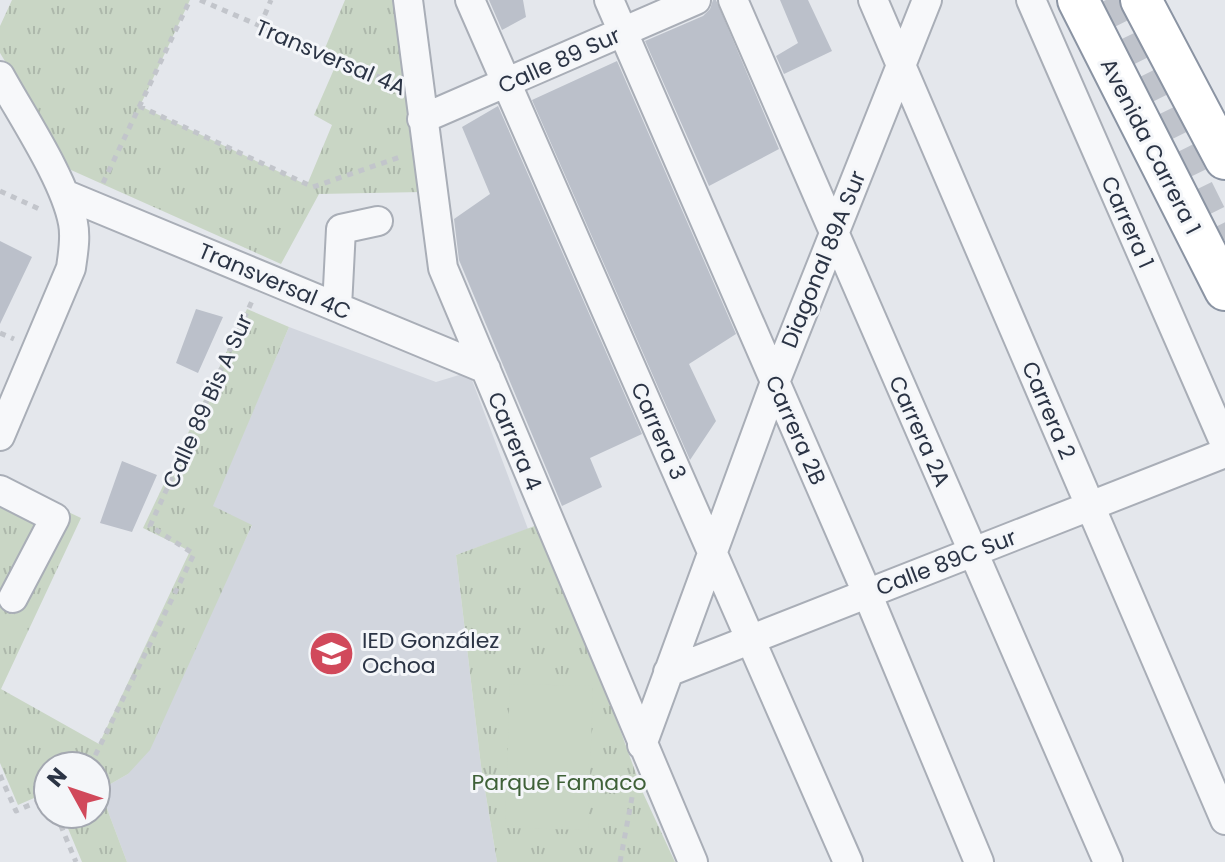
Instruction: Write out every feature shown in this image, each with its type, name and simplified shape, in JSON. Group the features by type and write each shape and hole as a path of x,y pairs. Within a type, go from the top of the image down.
{"highway":[{"name":"Avenida Carrera 1","path":"1078,0 1225,290"},
{"path":"1141,0 1225,159"}],"street":[{"name":"Carrera 4","path":"408,0 443,268 693,862"},
{"name":"Carrera 3","path":"470,0 848,862"},
{"name":"Carrera 2B","path":"609,0 867,593 979,862"},
{"name":"Calle 89 Sur","path":"421,107 507,82 696,0"},
{"name":"Carrera 2A","path":"733,0 1108,862"},
{"name":"Carrera 2","path":"873,0 1225,820"},
{"name":"Diagonal 89A Sur","path":"642,745 775,382 927,0"},
{"name":"Carrera 1","path":"1031,0 1225,444"},
{"name":"Transversal 4C","path":"0,76 64,194 83,215 262,276 486,369"},
{"path":"0,436 71,268 83,215"},
{"path":"337,307 341,229 378,221"},
{"name":"Calle 89C Sur","path":"668,672 1225,453"},
{"path":"0,490 55,518 13,598"}],"path":[{"path":"83,215 190,0"},
{"name":"Transversal 4A","path":"200,0 260,26 421,107"},
{"path":"260,26 271,0"},
{"path":"139,106 313,187 426,147"},
{"name":"Calle 89 Bis A Sur","path":"98,750 194,554 150,526 262,276"},
{"path":"620,862 642,745"},
{"path":"0,775 16,811 32,804"},
{"path":"63,830 76,862"}],"shaded area":[{"name":"IED González Ochoa","path":"289,327 436,382 469,372 528,529 456,555 481,766 497,862 127,862 112,822 112,783 128,774 252,526 212,506"}],"green space":[{"path":"12,0 190,0 140,106 307,185 332,125 314,115 338,60 323,53 345,0 399,0 422,192 319,194 281,264 71,170 0,53 0,26"},
{"path":"247,309 289,327 213,506 252,525 150,750 128,774 112,783 112,750 32,750 32,799 18,805 0,763 0,493 5,482 81,518 1,689 99,744 190,551 143,528"},
{"name":"Parque Famaco","path":"540,524 591,649 643,793 675,862 497,862 481,766 456,555"},
{"path":"510,684 593,686 588,830 505,828"},
{"path":"112,822 127,862 82,862 69,830 112,830"}],"building":[{"path":"489,0 523,0 526,17 502,30"},
{"path":"716,0 779,149 709,186 645,41 703,16"},
{"path":"780,0 808,0 832,51 784,74 776,56 798,43"},
{"path":"617,61 736,334 689,364 716,421 690,460 532,100"},
{"path":"498,106 642,434 590,458 602,487 562,506 459,260 454,219 490,194 462,127"},
{"path":"0,241 32,257 0,324"},
{"path":"196,309 223,317 198,373 176,363"},
{"path":"122,461 157,475 132,532 100,523"}],"tunnel":[{"path":"1106,0 1225,240"}],"place":[{"name":"IED González Ochoa","path":"331,653"}]}
